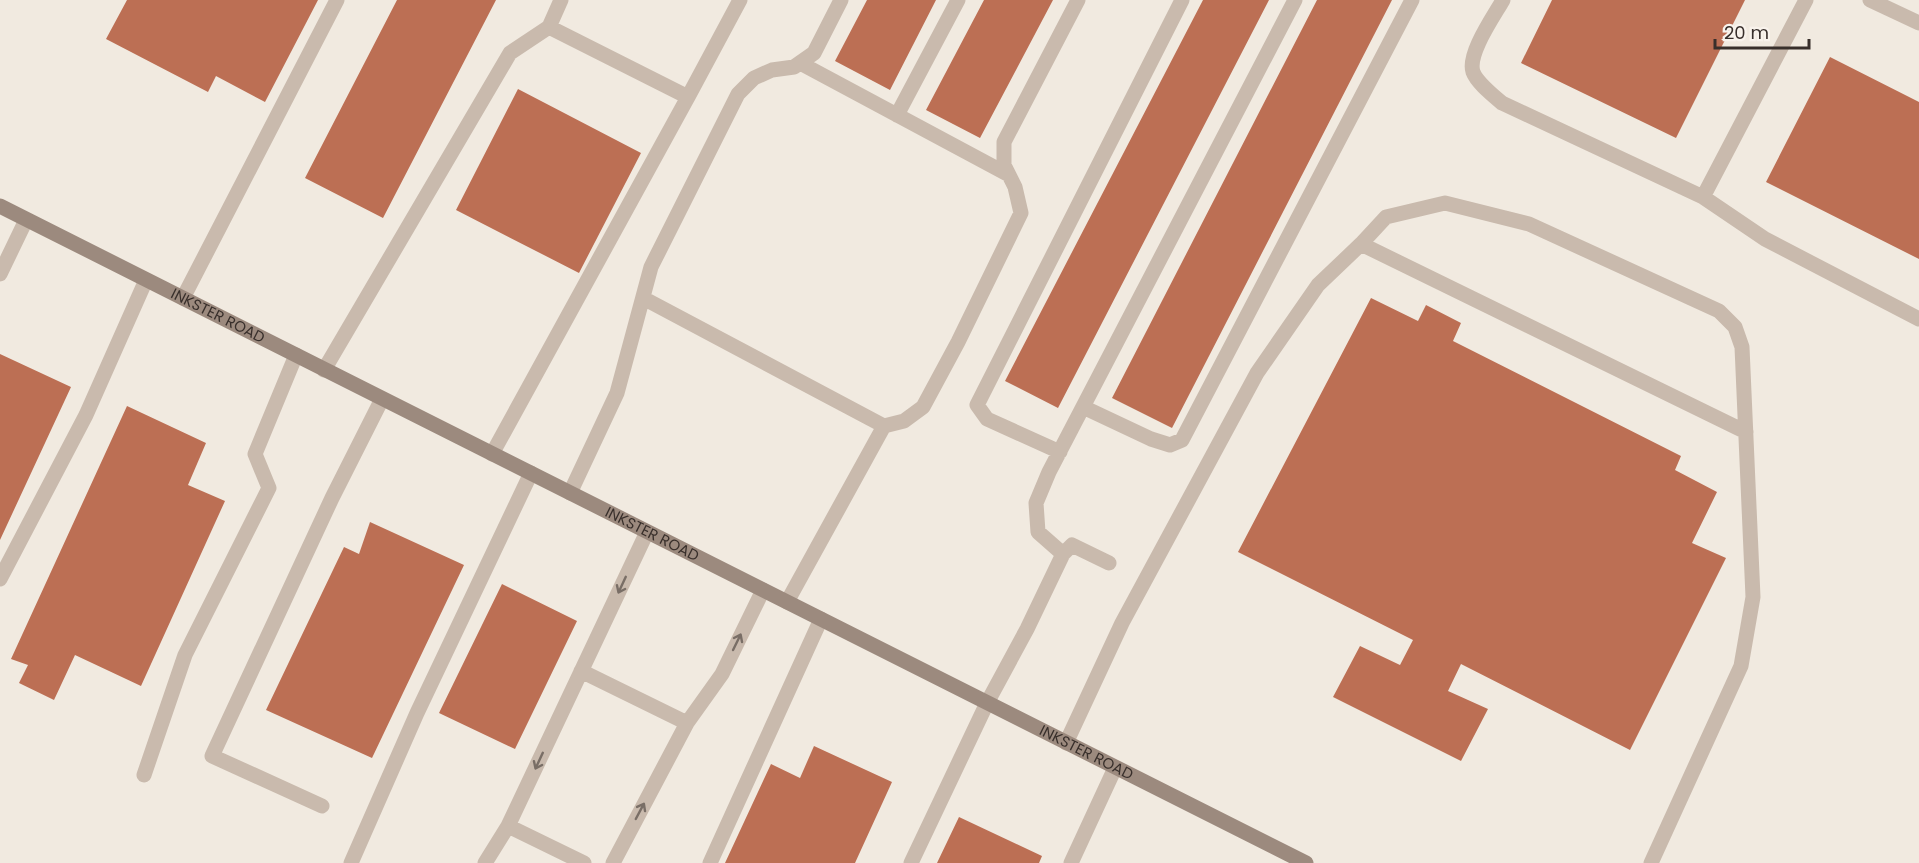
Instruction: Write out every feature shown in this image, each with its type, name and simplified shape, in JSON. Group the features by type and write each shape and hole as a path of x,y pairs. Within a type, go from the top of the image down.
{"main road":[{"name":"INKSTER ROAD","path":"0,206 1305,863"}],"lane":[{"path":"183,298 338,0"},
{"path":"324,370 510,53 549,27 561,0"},
{"path":"492,454 740,0"},
{"path":"570,493 617,393 651,267 738,94 754,78 772,70 794,67 814,53 841,0"},
{"path":"897,115 958,0"},
{"path":"644,298 884,426 904,421 923,407 958,342 1021,213 1015,187 1004,165 1004,142 1078,0"},
{"path":"1060,452 987,419 977,405 1182,0"},
{"path":"1063,554 1038,532 1036,503 1083,407 1294,0"},
{"path":"1083,407 1151,439 1170,445 1182,440 1412,0"},
{"path":"1503,0 1474,54 1473,72 1488,92 1502,102 1703,196 1766,239 1919,319"},
{"path":"1703,196 1806,0"},
{"path":"1870,0 1919,23"},
{"path":"549,27 688,97"},
{"path":"800,63 1009,176"},
{"path":"1066,743 1122,623 1257,373 1318,285 1386,217 1445,203 1529,224 1719,311 1735,327 1742,347 1754,597 1742,666 1652,863"},
{"path":"0,274 26,220"},
{"path":"1361,244 1746,432"},
{"path":"0,579 86,415 146,280"},
{"path":"144,775 185,655 269,488 255,454 296,355"},
{"path":"322,806 212,756 332,498 382,399"},
{"path":"787,602 884,426"},
{"path":"351,863 417,713 531,473"},
{"path":"485,863 508,826 647,532"},
{"path":"911,863 987,703 1027,629 1063,554 1072,545 1109,563"},
{"path":"613,863 687,723 722,674 763,590"},
{"path":"710,863 821,619"},
{"path":"581,671 687,723"},
{"path":"1071,863 1115,768"},
{"path":"508,826 584,863"}],"building":[{"path":"127,0 318,0 265,102 216,76 208,92 106,39"},
{"path":"397,0 496,0 383,218 305,178"},
{"path":"867,0 936,0 890,90 835,61"},
{"path":"984,0 1053,0 980,138 926,110"},
{"path":"1203,0 1269,0 1058,408 1005,381"},
{"path":"1317,0 1392,0 1172,428 1112,398"},
{"path":"1552,0 1745,0 1676,138 1521,63"},
{"path":"1830,57 1919,102 1919,259 1766,182"},
{"path":"518,89 641,153 579,273 456,210"},
{"path":"1371,298 1418,321 1426,305 1461,323 1453,341 1681,456 1675,470 1717,492 1692,543 1726,558 1630,750 1461,664 1448,691 1488,709 1461,761 1333,697 1360,646 1400,665 1413,640 1238,552"},
{"path":"0,354 71,387 0,540"},
{"path":"127,406 206,443 188,485 225,501 141,686 75,655 54,700 19,683 28,665 11,659"},
{"path":"370,522 464,565 372,758 266,710 344,547 359,554"},
{"path":"502,584 577,621 515,749 439,713"},
{"path":"814,746 892,782 855,863 725,863 771,764 800,778"},
{"path":"959,817 1042,856 1039,863 937,863"}]}
